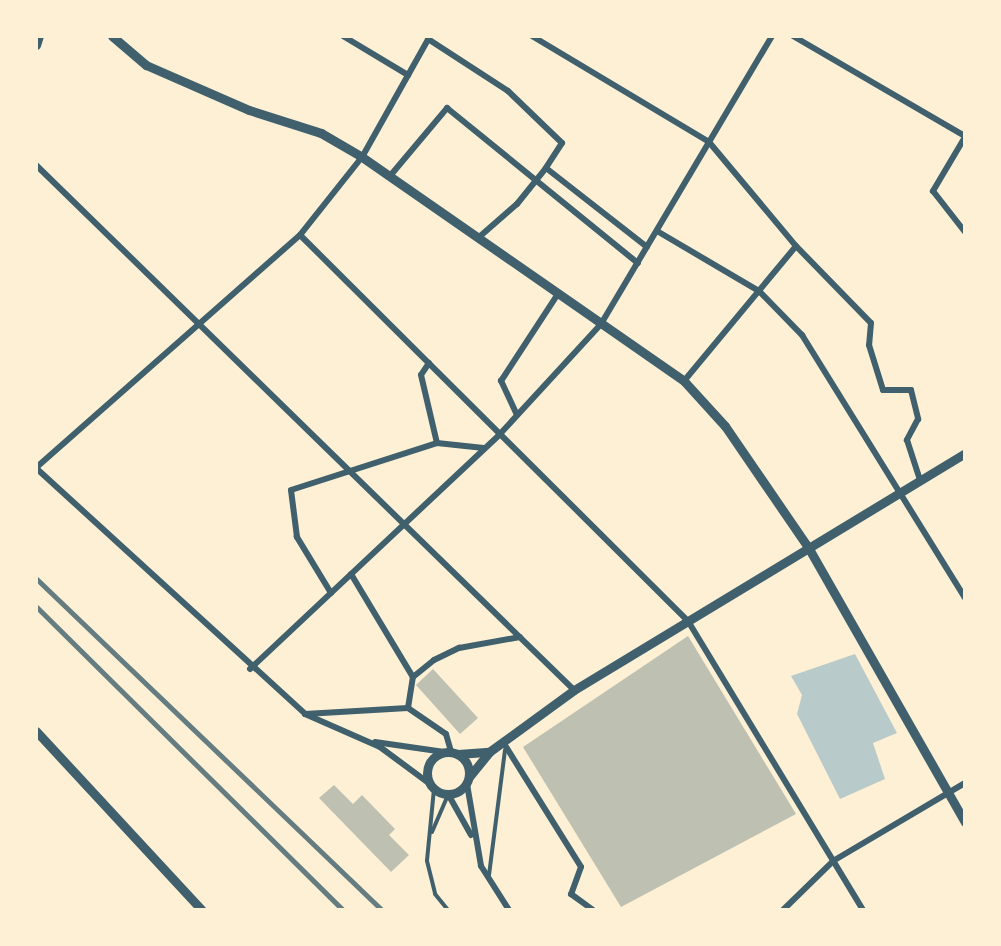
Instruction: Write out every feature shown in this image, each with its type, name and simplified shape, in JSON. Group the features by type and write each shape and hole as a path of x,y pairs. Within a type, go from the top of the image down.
{"street":[{"path":"112,36 146,65 249,110 321,133 363,157 684,381 725,426 808,547 965,822"},
{"path":"343,36 408,75"},
{"path":"532,36 709,142 796,246 872,323 869,345 883,390 911,390 918,419 907,440 920,480"},
{"path":"250,669 500,434 601,324 772,36"},
{"path":"794,36 965,137 933,191 965,232"},
{"path":"36,45 37,37"},
{"path":"478,238 539,181 562,143 508,91 429,38 363,157 300,235 36,468 250,669 305,714 394,755 432,787 448,794 474,841 490,888 509,910"},
{"path":"390,176 447,108 638,263"},
{"path":"36,165 574,690"},
{"path":"546,168 647,247"},
{"path":"657,231 759,291 802,334 965,598"},
{"path":"300,235 688,621 863,910"},
{"path":"684,381 796,246"},
{"path":"517,415 501,381 558,294"},
{"path":"429,363 421,375 437,443"},
{"path":"331,593 297,537 291,490 437,443 484,448"},
{"path":"448,794 468,781 489,752 574,690 901,491 964,456"},
{"path":"351,574 413,677 408,708"},
{"path":"413,677 459,648 520,637"},
{"path":"305,714 408,708 446,734 451,752 467,763 474,841"},
{"path":"36,731 201,910"},
{"path":"363,740 451,752 489,752"},
{"path":"502,742 581,867 571,894 593,910"},
{"path":"432,787 429,764 451,752"},
{"path":"783,910 833,861 965,783"}],"lane":[{"path":"490,888 489,852 507,755 502,742"},
{"path":"432,787 429,838 430,879 448,910"},
{"path":"429,838 448,794"}],"shaded area":[{"path":"855,654 897,733 873,743 885,779 840,799 797,714 802,695 791,676"}],"building":[{"path":"688,636 796,814 621,907 523,747"},
{"path":"433,669 478,718 460,734 416,685"},
{"path":"334,785 353,804 362,795 395,829 389,835 409,855 391,872 319,798"}],"railway":[{"path":"36,578 382,910"},
{"path":"36,606 343,910"}]}
